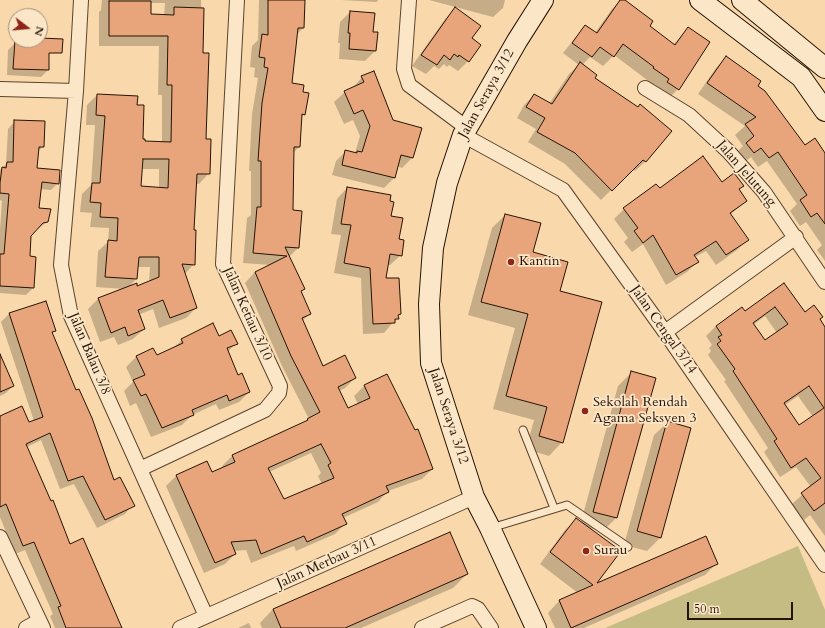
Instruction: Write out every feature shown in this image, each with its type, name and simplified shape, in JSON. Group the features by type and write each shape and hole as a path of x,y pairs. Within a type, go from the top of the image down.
{"street":[{"name":"Jalan Balau 3/8","path":"81,0 76,91 61,265 71,316 206,616"},
{"name":"Jalan Ketiau 3/10","path":"140,469 266,410 279,393 280,386 223,264 237,0"},
{"name":"Jalan Cengal 3/14","path":"409,0 404,69 409,85 465,132 563,190 665,332 825,565"},
{"name":"Jalan Seraya 3/12","path":"536,628 490,528 474,497 431,363 429,304 433,248 447,183 465,132 517,41 543,0"},
{"path":"700,0 801,77 825,111"},
{"path":"742,0 825,68"},
{"name":"Jalan Jelutung","path":"645,88 689,115 728,150 764,192 796,237 825,282"},
{"path":"0,89 76,91"},
{"path":"665,332 796,237"},
{"name":"Jalan Merbau 3/11","path":"180,628 474,497"},
{"path":"0,537 41,625 26,628"},
{"path":"422,628 472,606 478,609 491,628"}],"lane":[{"path":"523,430 554,508"},
{"path":"490,528 562,505 571,506 628,547"}],"shaded area":[{"path":"798,546 825,610 825,628 605,628"}],"building":[{"path":"268,0 305,0 304,28 298,28 292,83 304,85 303,92 309,93 305,115 302,114 300,147 294,147 293,210 302,211 299,248 285,247 305,289 301,291 311,314 302,318 323,366 345,355 356,378 338,387 348,408 370,398 364,385 387,374 415,430 418,429 433,469 386,486 389,492 342,514 347,524 307,542 304,536 261,554 256,540 231,542 236,554 215,563 176,475 207,461 212,472 235,462 232,455 308,420 307,419 320,412 291,356 255,272 287,256 253,253 257,207 261,207 261,161 258,161 262,103 268,68 264,67 265,58 259,57 262,34 268,35","holes":["321,444 331,463 328,465 334,478 284,499 268,468"]},
{"path":"620,0 625,0 653,21 650,26 675,45 688,27 710,42 679,90 667,82 669,79 623,44 614,57 600,47 592,57 572,43 585,25 597,33"},
{"path":"109,1 151,1 151,14 174,15 174,7 204,8 203,53 209,53 206,139 211,139 210,174 197,174 194,230 196,230 195,265 182,264 197,308 170,318 163,300 138,310 145,329 128,336 125,327 111,333 98,298 137,283 137,286 159,277 159,257 139,257 137,279 105,277 108,240 117,241 118,218 100,217 101,203 90,202 92,183 100,183 105,116 96,115 97,94 138,96 137,105 144,105 143,139 145,139 145,141 171,142 172,85 167,85 168,36 109,36","holes":["143,159 169,159 168,188 141,186"]},
{"path":"455,7 481,26 472,38 481,45 469,62 459,55 458,57 454,54 450,60 444,55 437,65 421,55"},
{"path":"350,11 375,13 373,32 378,32 376,51 349,49 350,33 348,33"},
{"path":"48,38 63,39 62,53 49,53 49,70 13,69 14,48 48,48"},
{"path":"726,56 761,81 758,86 765,91 805,145 815,138 825,153 825,224 817,213 811,217 800,200 807,195 778,152 769,158 761,148 754,153 746,143 754,136 745,124 756,117 707,83"},
{"path":"580,62 597,75 595,78 638,107 640,104 672,131 646,162 643,160 612,191 575,153 537,132 545,118 526,107 534,94 552,104"},
{"path":"374,71 393,120 422,128 413,158 401,155 395,178 342,165 345,150 357,153 357,151 362,152 370,126 363,110 354,114 344,91 364,82 361,76"},
{"path":"14,120 45,121 44,147 39,147 37,168 60,170 59,184 42,182 39,208 51,209 48,222 43,223 31,236 30,256 36,257 34,288 0,286 0,254 4,254 9,194 0,193 0,183 2,167 6,168 7,162 13,162"},
{"path":"703,156 722,182 734,173 744,186 739,189 747,201 730,213 749,240 726,255 716,241 694,255 699,262 676,275 653,235 643,243 634,231 638,228 623,208 656,184 660,188"},
{"path":"347,187 391,195 390,201 394,202 391,216 403,218 399,239 404,240 402,256 390,254 386,278 399,278 401,314 398,315 399,319 395,319 395,323 373,324 370,268 344,263 351,225 341,224"},
{"path":"505,214 541,223 533,252 568,262 560,291 602,302 563,443 539,436 547,407 506,396 528,314 481,302"},
{"path":"784,283 805,312 814,305 823,317 820,319 825,327 825,503 814,511 801,493 821,478 806,458 791,468 774,441 777,439 733,371 735,369 717,344 721,341 718,337 722,335 716,326 742,307 745,311","holes":["775,307 788,324 765,340 753,323","809,386 824,408 799,425 784,403"]},
{"path":"46,301 56,331 52,332 76,390 79,389 92,418 114,480 120,477 135,506 105,520 83,476 68,481 50,433 26,444 51,501 53,500 70,544 83,538 122,628 66,628 58,607 61,606 34,542 23,546 6,504 0,507 0,416 22,406 29,422 43,417 9,313"},
{"path":"213,323 219,336 231,330 238,344 227,348 238,375 242,373 250,392 229,401 227,395 192,410 194,415 162,428 146,394 141,396 133,380 145,375 136,356 153,348 157,355 183,343 181,339"},
{"path":"0,354 14,386 0,392"},
{"path":"631,371 656,378 617,518 593,512"},
{"path":"667,421 691,428 661,538 637,531"},
{"path":"576,518 621,551 597,583 706,536 718,564 571,628 559,600 593,585 550,552"},
{"path":"450,532 468,574 345,628 281,628 273,609"}],"place":[{"name":"Kantin","path":"511,262"},
{"name":"Sekolah Rendah Agama Seksyen 3","path":"585,411"},
{"name":"Surau","path":"586,551"}]}
